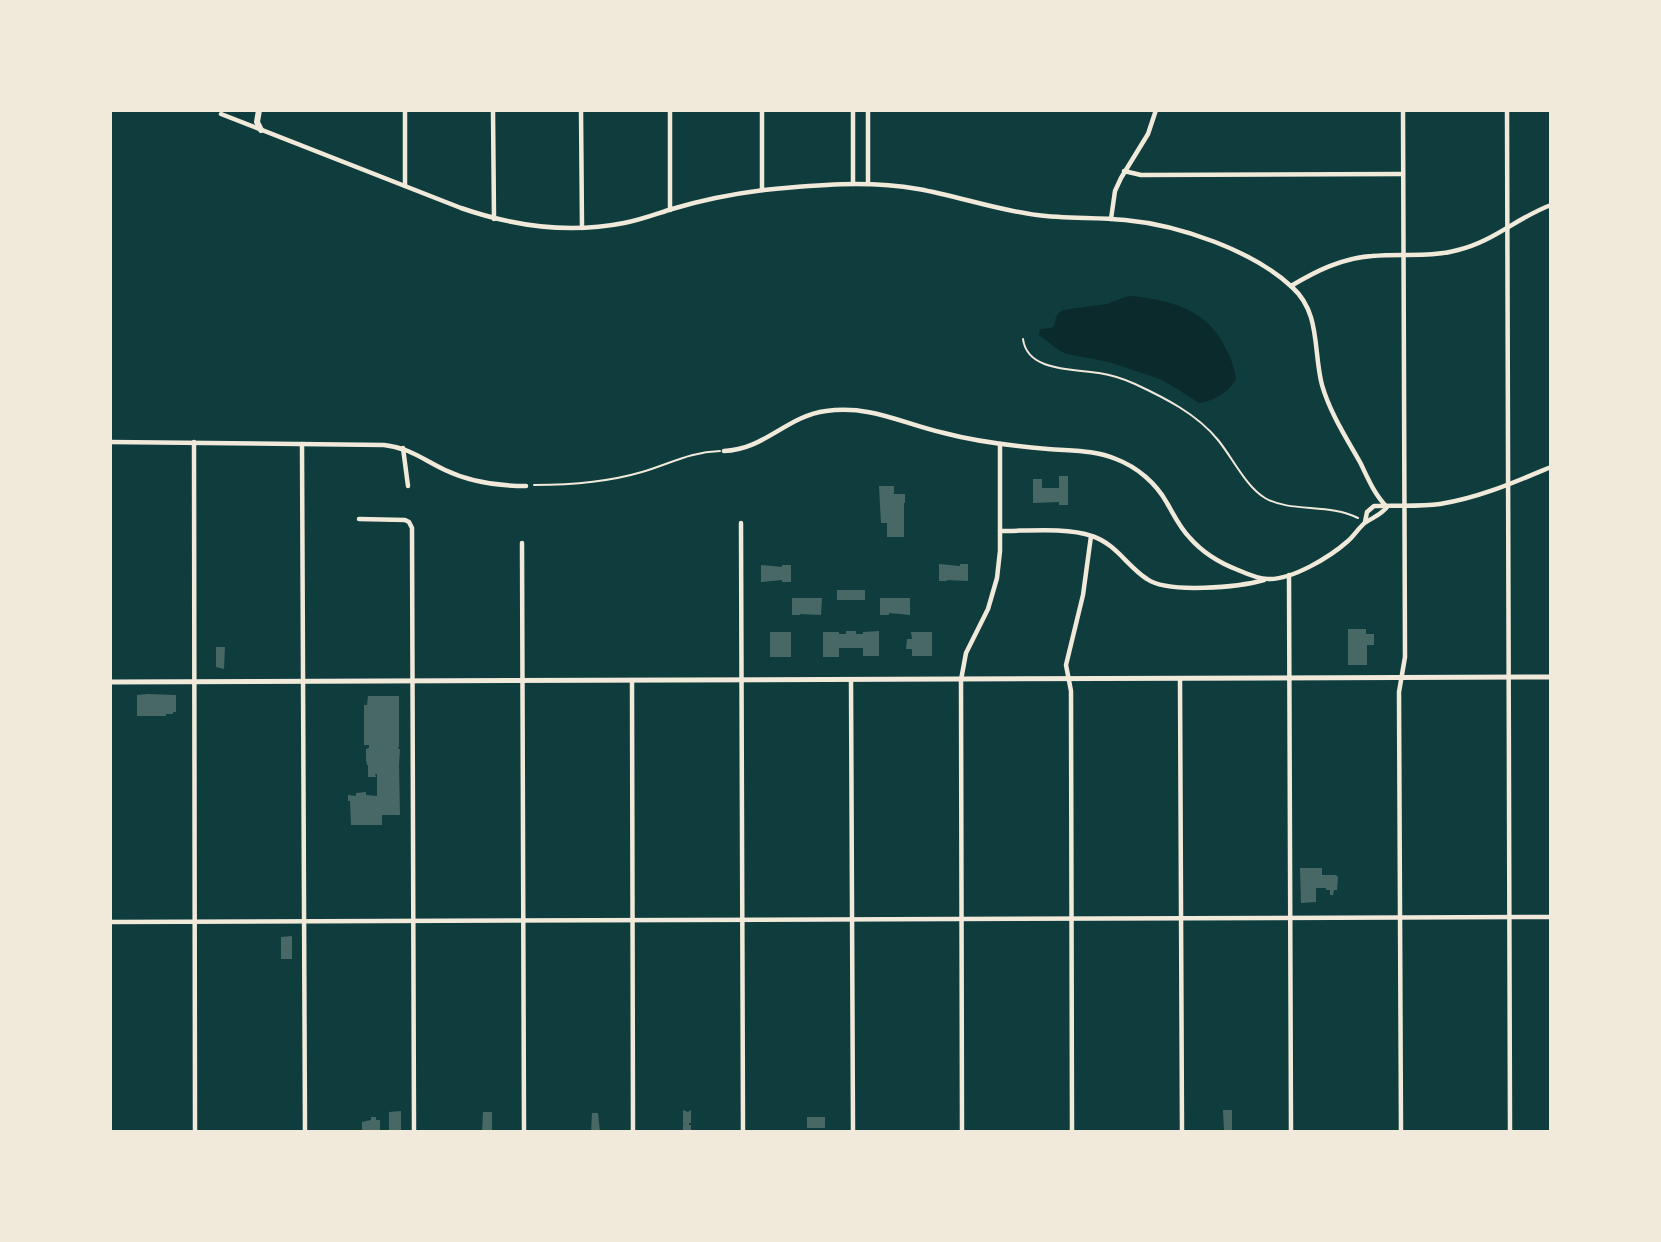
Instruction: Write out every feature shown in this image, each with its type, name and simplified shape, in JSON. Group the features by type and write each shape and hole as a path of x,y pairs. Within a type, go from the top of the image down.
{"main road":[{"path":"260,110 257,122 261,130"}],"street":[{"path":"405,110 405,187"},
{"path":"493,110 494,219"},
{"path":"581,110 582,229"},
{"path":"670,110 670,209"},
{"path":"762,110 762,190"},
{"path":"853,110 853,184"},
{"path":"868,110 868,184"},
{"path":"1111,219 1115,191 1124,171 1148,134 1156,110"},
{"path":"1401,1132 1399,692 1405,657 1403,110"},
{"path":"1507,110 1510,1132"},
{"path":"221,114 450,205 494,219 527,225 582,229 626,223 715,198 762,190 868,184 929,191 1037,215 1160,225 1205,239 1257,263 1291,286 1303,300 1313,322 1321,381 1332,412 1376,493 1387,507"},
{"path":"1124,171 1141,175 1403,174"},
{"path":"1291,286 1339,262 1372,256 1437,254 1459,250 1491,238 1526,216 1551,205"},
{"path":"724,451 752,446 794,420 809,414 849,409 870,411 982,442 1110,456 1139,471 1157,488 1184,531 1202,550 1224,564 1265,579"},
{"path":"110,442 370,444 403,448 464,477 496,484 526,486"},
{"path":"194,442 195,1132"},
{"path":"302,444 305,1132"},
{"path":"962,1132 961,680 966,653 985,617 996,586 1000,531 1000,444"},
{"path":"403,448 408,486"},
{"path":"1364,523 1367,512 1377,506 1428,505 1455,501 1508,485 1551,467"},
{"path":"1000,531 1070,532 1091,536 1113,548 1147,579 1163,586 1233,586 1289,575 1309,567 1336,551 1350,540 1364,523 1387,507"},
{"path":"359,519 401,519 409,522 412,532 414,1132"},
{"path":"741,523 743,1132"},
{"path":"1072,1132 1070,691 1066,665 1083,595 1091,536"},
{"path":"522,543 524,1132"},
{"path":"1289,575 1291,1132"},
{"path":"110,682 1551,677"},
{"path":"1180,679 1182,1132"},
{"path":"632,680 633,1132"},
{"path":"851,680 853,1132"},
{"path":"110,922 1551,917"}],"path":[{"path":"1023,339 1028,353 1041,362 1119,378 1138,385 1190,414 1214,435 1254,488 1266,498 1285,504 1342,511 1364,523"},
{"path":"526,486 622,477 691,455 724,451"}],"water":[{"path":"1131,296 1173,304 1198,315 1208,324 1225,347 1233,366 1236,379 1229,388 1215,398 1199,403 1160,379 1109,362 1067,354 1039,335 1040,329 1054,326 1057,315 1063,310 1107,304"}],"building":[{"path":"1059,476 1068,476 1068,505 1059,505 1059,502 1033,503 1033,479 1042,479 1042,488 1059,488"},
{"path":"879,486 894,486 893,494 905,494 904,537 887,537 887,523 881,523"},
{"path":"939,564 968,564 968,581 939,581"},
{"path":"761,565 791,565 791,582 761,582"},
{"path":"837,590 865,590 865,600 837,600"},
{"path":"792,598 822,598 821,615 792,615"},
{"path":"880,598 910,598 910,615 880,615"},
{"path":"1348,629 1366,629 1366,634 1374,634 1374,645 1367,645 1367,665 1348,665"},
{"path":"846,631 863,634 879,631 879,656 863,656 863,648 839,648 839,657 823,657 823,632 846,634"},
{"path":"770,632 791,632 791,657 770,657"},
{"path":"911,632 932,632 932,656 912,656 912,649 906,649 907,639 912,639"},
{"path":"216,647 225,647 224,669 216,667"},
{"path":"137,695 176,695 176,712 166,716 137,716"},
{"path":"368,696 399,696 400,815 382,815 382,825 351,825 348,795 356,796 356,793 366,792 366,795 377,796 377,774 376,777 368,777 366,749 369,745 364,745 364,705 367,705"},
{"path":"1300,868 1322,868 1322,875 1336,875 1337,890 1330,895 1330,890 1326,888 1316,888 1316,902 1301,903"},
{"path":"292,936 292,959 281,959 281,937"},
{"path":"683,1110 691,1110 691,1132 683,1132"},
{"path":"1223,1110 1232,1110 1232,1132 1224,1132"},
{"path":"401,1111 401,1132 389,1132 389,1112"},
{"path":"483,1112 492,1112 492,1132 482,1132"},
{"path":"592,1113 598,1113 600,1132 591,1132"},
{"path":"371,1117 380,1120 380,1132 362,1132 362,1122 371,1120"},
{"path":"807,1117 825,1117 825,1128 807,1128"}]}
